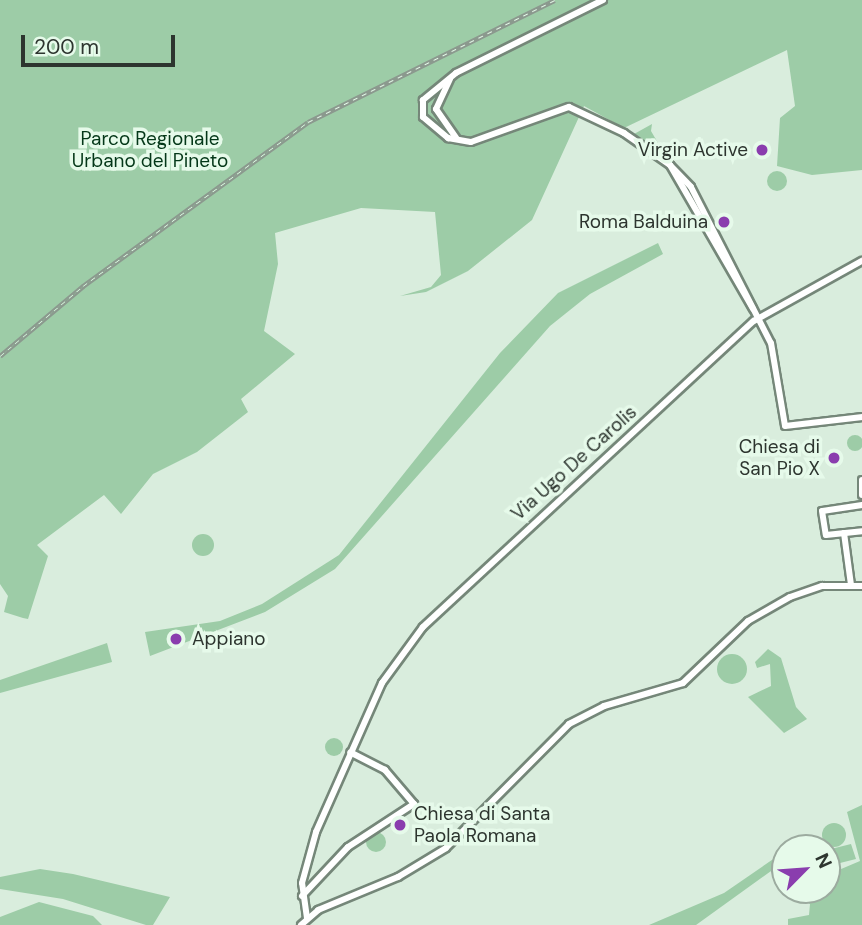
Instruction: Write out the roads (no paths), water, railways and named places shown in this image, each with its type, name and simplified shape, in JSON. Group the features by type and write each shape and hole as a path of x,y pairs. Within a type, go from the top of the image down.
{"street":[{"path":"603,0 456,73 421,108 432,127 464,141 569,107 624,133 681,171 775,353 785,426 862,417"},
{"path":"456,73 436,109 448,131 464,141"},
{"name":"Via Ugo De Carolis","path":"302,896 313,842 355,739 398,659 443,605 758,318 862,261"},
{"path":"862,480 862,495"},
{"path":"862,505 822,511 826,536 862,531"},
{"path":"844,533 851,584"},
{"path":"301,925 307,918 446,848 569,724 608,704 683,683 748,621 784,600 817,587 851,584 862,586"},
{"path":"307,918 302,896 348,847 414,804 385,770 350,752"}],"railway":[{"path":"0,356 83,286 308,122 555,0"}],"place":[{"name":"Virgin Active","path":"762,150"},
{"name":"Roma Balduina","path":"724,222"},
{"name":"Chiesa di San Pio X","path":"834,458"},
{"name":"Appiano","path":"176,639"},
{"name":"Chiesa di Santa Paola Romana","path":"400,825"}],"park label":[{"name":"Parco Regionale Urbano del Pineto","path":"150,150"}]}
